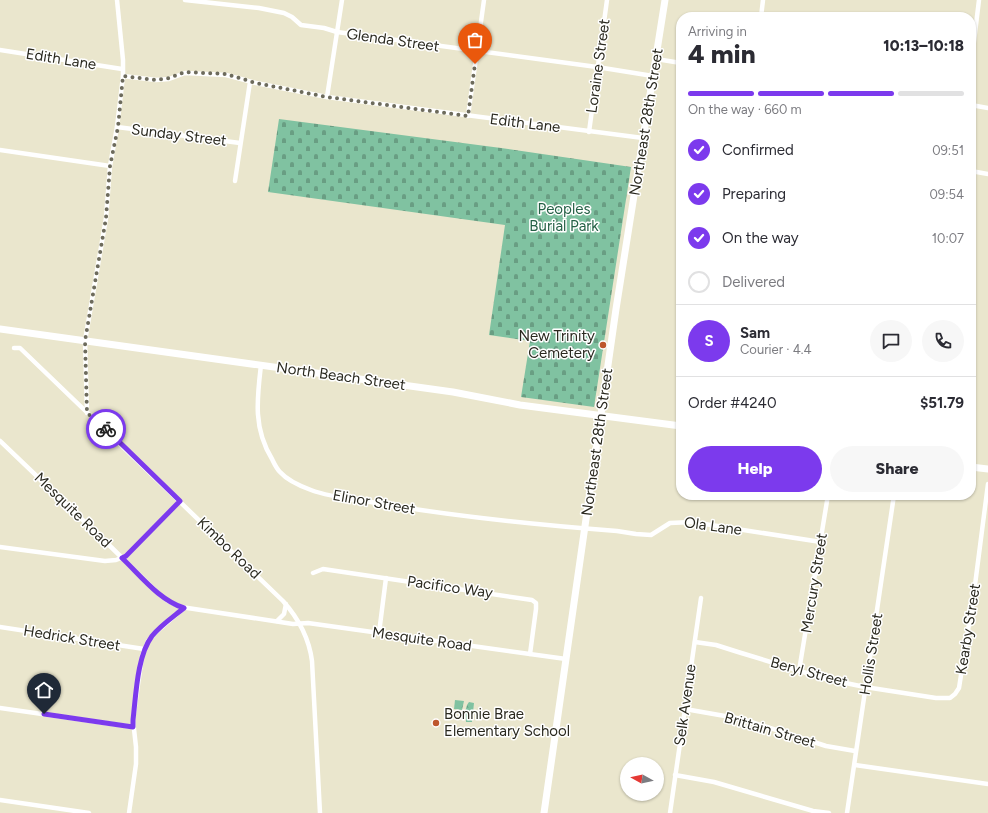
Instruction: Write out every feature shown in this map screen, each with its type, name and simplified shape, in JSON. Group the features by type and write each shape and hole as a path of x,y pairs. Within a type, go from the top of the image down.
{"main road":[{"name":"Northeast 28th Street","path":"544,813 616,309 665,0"},
{"name":"North Beach Street","path":"0,329 457,393 520,405 676,425"},
{"path":"976,468 988,469"}],"street":[{"path":"87,413 85,341 106,218 110,166 118,127 123,76 118,0"},
{"name":"Glenda Street","path":"185,0 259,8 284,13 292,17 301,25 324,28 337,32 653,76"},
{"path":"327,97 342,0"},
{"path":"468,116 484,0"},
{"name":"Loraine Street","path":"589,132 607,0"},
{"path":"762,12 763,0"},
{"path":"976,25 979,0"},
{"name":"Edith Lane","path":"0,50 122,68"},
{"path":"656,59 676,62"},
{"name":"Edith Lane","path":"123,76 156,80 169,78 185,72 226,74 250,82 327,97 643,138"},
{"path":"235,182 250,82"},
{"path":"976,107 988,108"},
{"name":"Sunday Street","path":"118,127 240,143"},
{"path":"0,150 110,166"},
{"path":"976,172 988,174"},
{"name":"Kimbo Road","path":"14,348 20,348 180,501 286,604 300,623 309,644 315,688 320,813"},
{"name":"Elinor Street","path":"261,365 257,410 261,438 267,452 279,472 292,482 330,495 412,509 585,528"},
{"name":"Mesquite Road","path":"0,441 163,598 184,608 278,621 308,623 566,659"},
{"name":"Kearby Street","path":"948,698 955,694 959,688 975,585 988,484"},
{"name":"Mercury Street","path":"799,671 827,500"},
{"name":"Hollis Street","path":"847,813 893,500"},
{"path":"0,547 99,561 112,561 126,556 180,501"},
{"name":"Ola Lane","path":"585,528 651,535 670,523 692,522 820,542"},
{"name":"Pacifico Way","path":"313,573 323,569 532,600 536,603 536,609 530,654"},
{"path":"378,633 386,578"},
{"name":"Selk Avenue","path":"670,813 701,598"},
{"path":"278,621 284,614 286,604"},
{"path":"130,813 136,764 133,720 144,650 156,632 184,608"},
{"name":"Hedrick Street","path":"0,627 144,650"},
{"name":"Beryl Street","path":"695,642 725,648 826,679 927,697 948,698"},
{"path":"0,708 133,727"},
{"name":"Brittain Street","path":"685,709 742,719 826,746 856,751"},
{"path":"855,765 988,784"},
{"path":"675,775 714,782 813,811 829,813"},
{"path":"0,800 89,813"}],"green space":[{"name":"Peoples Burial Park","path":"279,119 501,148 631,167 594,407 521,397 530,341 489,335 505,225 268,192"},
{"path":"455,700 464,701 462,710 454,709"},
{"path":"469,702 474,703 472,722 466,722 466,709"}],"way so far":[{"path":"106,429 87,413 85,341 106,218 110,166 118,127 123,76 156,80 169,78 185,72 226,74 242,80 327,97 468,116 475,64"}],"place":[{"name":"New Trinity Cemetery","path":"603,345"},
{"name":"Bonnie Brae Elementary School","path":"436,723"}],"route":[{"path":"44,714 133,727 141,661 144,650 148,641 156,632 184,608 163,598 122,558 126,556 180,501 106,429"}]}
